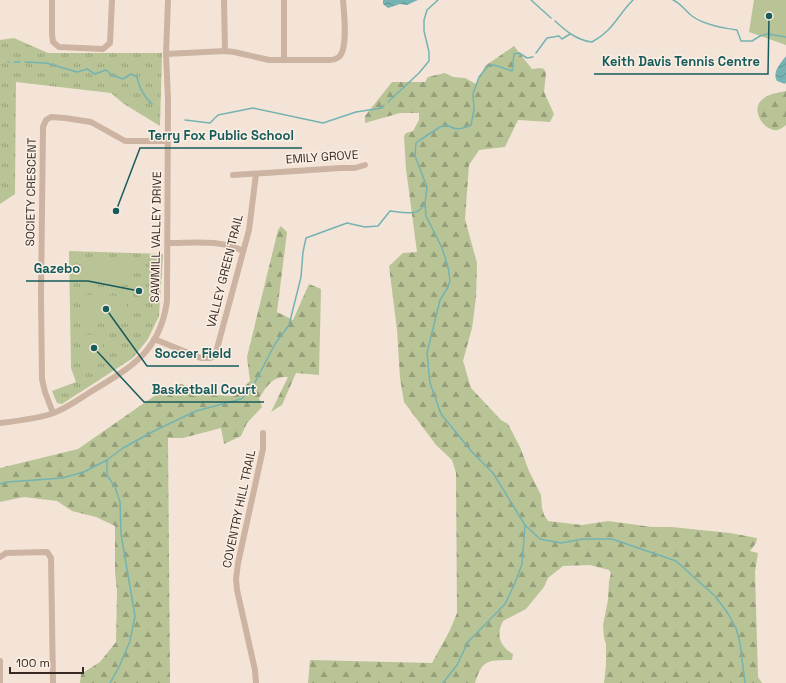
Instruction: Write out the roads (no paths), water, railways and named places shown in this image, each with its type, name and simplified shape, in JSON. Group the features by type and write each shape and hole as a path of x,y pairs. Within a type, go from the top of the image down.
{"street":[{"path":"52,0 53,42 59,47 103,49 110,43 112,0"},
{"name":"SAWMILL VALLEY DRIVE","path":"0,423 34,418 53,413 68,406 120,374 139,360 154,339 165,317 168,243 166,54 168,0"},
{"path":"224,0 225,51"},
{"path":"284,0 284,60"},
{"path":"166,54 225,51 269,60 329,60 339,58 344,45 343,0"},
{"name":"SOCIETY CRESCENT","path":"53,413 42,379 41,245 43,126 46,120 51,117 65,118 91,122 125,141 167,141"},
{"name":"EMILY GROVE","path":"256,174 279,171 342,168 353,169 365,166"},
{"path":"233,175 256,174"},
{"name":"VALLEY GREEN TRAIL","path":"154,339 201,358 210,358 215,356 249,230 256,174"},
{"path":"168,243 224,244 244,251"},
{"name":"COVENTRY HILL TRAIL","path":"256,683 255,670 236,579 238,563 263,449 263,433"},
{"path":"0,556 6,553 47,552 52,558 53,683"},
{"path":"0,661 0,683"}],"water":[{"path":"383,0 418,0 407,5 400,4 388,8 383,4"},
{"path":"786,56 785,84 777,81 775,74 777,68"}],"waterway":[{"path":"388,102 419,73 429,61 429,52 424,31 424,20 427,10 438,0"},
{"path":"531,0 551,18"},
{"path":"555,21 567,32 576,37 592,42 610,28 633,0"},
{"path":"673,0 679,3 692,16 702,22 737,30 741,41 752,41 760,36 768,34 786,37"},
{"path":"536,53 547,38 559,36 562,39 570,34"},
{"path":"533,57 527,58 519,53 514,54 512,71 494,65 488,66 479,77 473,94 474,110 471,125 459,129 447,125 440,127 416,143 415,156 427,187 425,203 426,216 442,248 448,267 450,281 440,300 427,353 430,383 441,414 472,452 493,473 525,525 540,539 561,543 583,539 612,539 676,561 715,596 727,612 736,628 740,643 745,683"},
{"path":"14,62 20,62"},
{"path":"25,62 46,63 77,72 87,69 95,74 106,70 112,75 123,79 131,74 137,77 142,92 152,104"},
{"path":"185,120 210,123 218,115 253,108 323,123 356,112 382,108 384,105"},
{"path":"0,484 8,482 62,478 84,472 107,460 123,448 154,431 196,411 241,399 251,390 275,344 289,325 301,277 306,238 347,223 365,227 378,226 390,211 409,213 418,211 424,205"},
{"path":"107,460 107,475 115,487 120,502 121,534 135,616 130,641 119,667 110,683"},
{"path":"443,683 457,665 468,642 505,604 522,564 525,525"}],"place":[{"name":"Keith Davis Tennis Centre","path":"769,16"},
{"name":"Terry Fox Public School","path":"116,211"},
{"name":"Gazebo","path":"139,291"},
{"name":"Soccer Field","path":"106,309"},
{"name":"Basketball Court","path":"94,348"}]}
